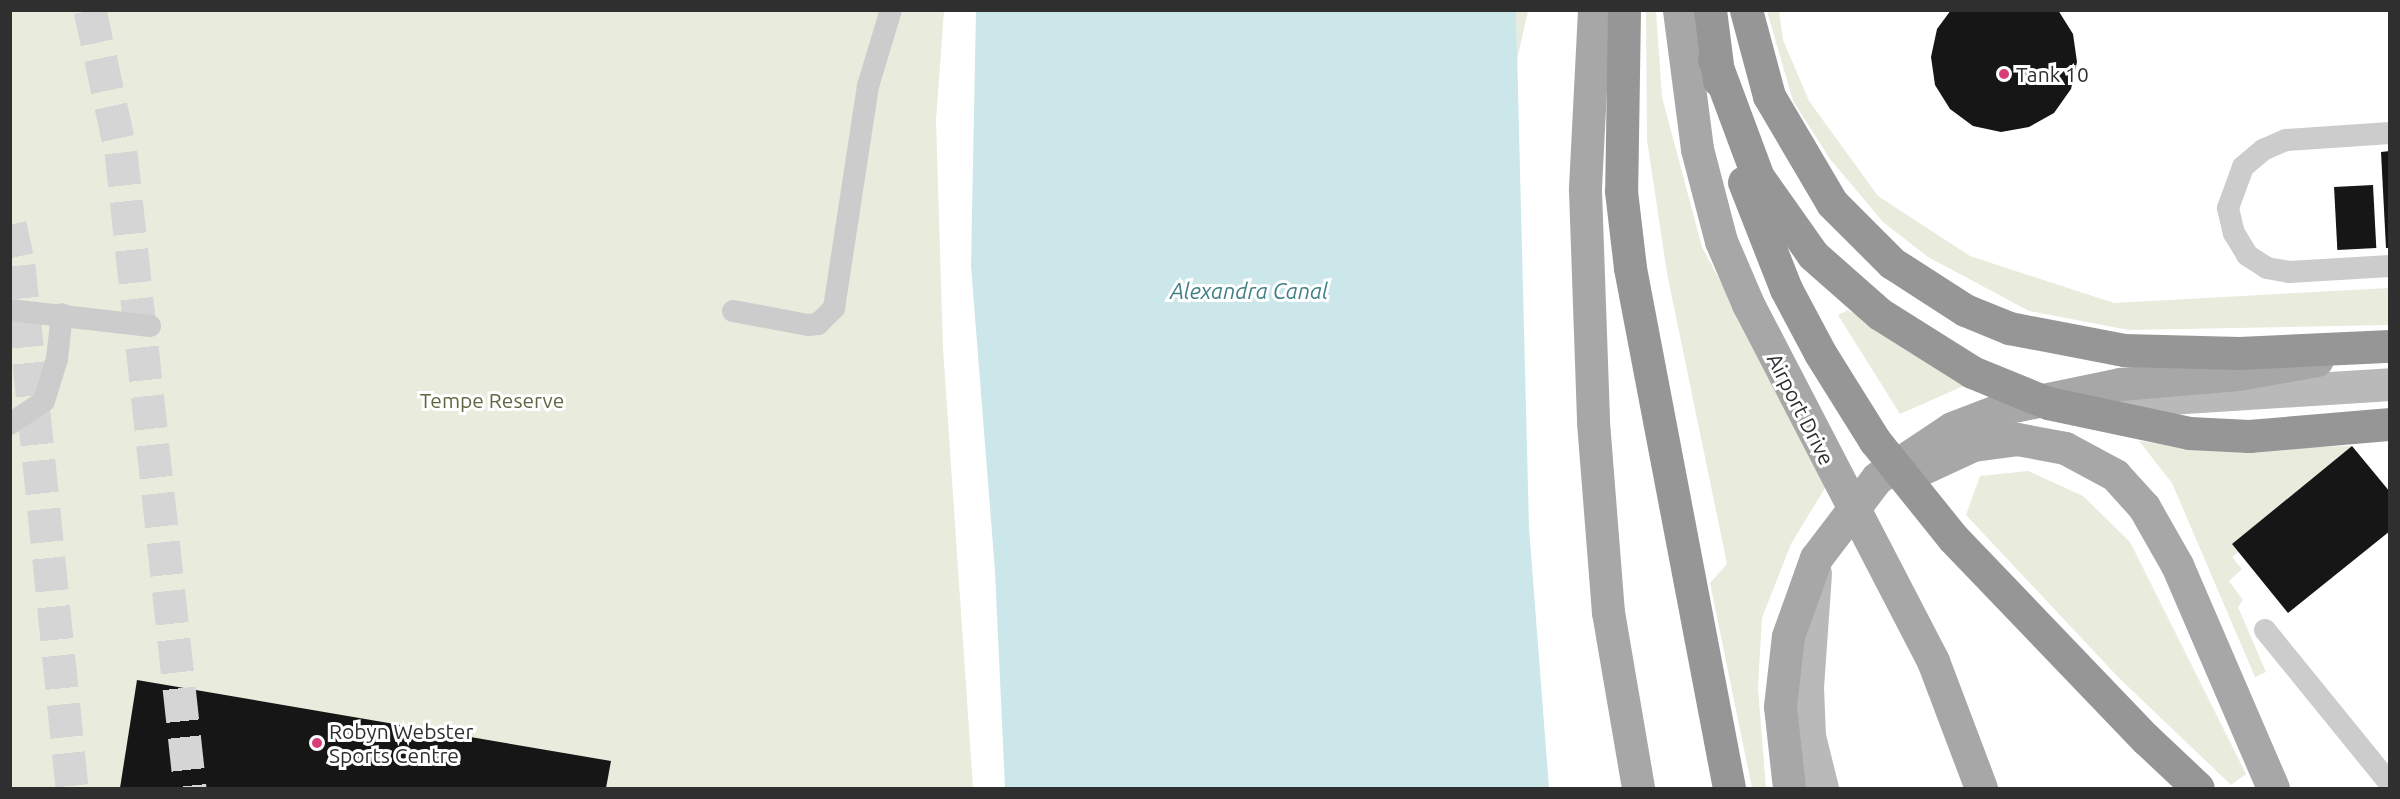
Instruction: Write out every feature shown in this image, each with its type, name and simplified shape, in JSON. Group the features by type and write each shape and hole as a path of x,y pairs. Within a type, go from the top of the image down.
{"highway":[{"path":"1624,10 1621,191 1630,268 1729,789"},
{"path":"1710,10 1714,59 1736,156 1786,289 1875,441 2013,606 2198,789"},
{"path":"1746,10 1769,96 1821,186 1892,263 1965,310 2009,328 2124,350 2239,353 2390,347"},
{"path":"1714,59 1758,177 1813,255 1880,314 1972,372 2048,404 2189,433 2249,436 2390,424"},
{"path":"1710,692 1722,789"}],"main road":[{"path":"1594,10 1585,190 1593,422 1608,612 1638,789"},
{"name":"Airport Drive","path":"1679,10 1697,149 1721,241 1748,304 1933,661 1981,789"},
{"path":"1789,789 1781,737 1782,673 1790,626 1824,547 1856,500 1901,459 1952,428 2004,408 2120,384 2238,374 2390,347"},
{"path":"1824,547 1902,480 1973,445 2025,440 2086,456 2131,490 2160,533 2273,789"}],"street":[{"path":"2004,408 2390,384"},
{"path":"1822,789 1809,736 1807,687 1824,547"}],"lane":[{"path":"733,311 808,325 818,324 834,308 868,86 891,10"},
{"path":"2390,133 2286,140 2263,150 2243,167 2228,208 2247,255 2267,267 2289,272 2390,266"},
{"path":"10,310 62,314 150,326"},
{"path":"10,424 44,401 57,359 62,314"},
{"path":"2265,630 2390,784"}],"green space":[{"name":"Tempe Reserve","path":"10,11 944,11 936,120 943,348 973,788 11,788"},
{"path":"1516,11 1528,11 1517,60"},
{"path":"1646,11 1656,11 1662,97 1702,247 1828,483 1791,544 1762,618 1758,688 1766,788 1752,788 1710,583 1727,564 1667,273 1647,140"},
{"path":"1767,11 1779,11 1783,40 1809,101 1878,196 1970,256 2114,303 2389,288 2389,325 2129,330 2029,311 1928,257 1883,222 1830,159 1793,101"},
{"path":"1848,310 1930,357 1977,380 1900,414 1838,315"},
{"path":"2139,441 2198,450 2352,446 2232,544 2239,552 2232,557 2242,569 2229,581 2243,600 2238,607 2266,672 2255,677 2172,483"},
{"path":"2028,471 2083,496 2130,542 2246,774 2231,785 2118,677 1966,515 1980,476"}],"water":[{"name":"Alexandra Canal","path":"976,11 1516,11 1529,528 1549,788 1005,788 995,571 971,266"}],"building":[{"name":"Tank 10","path":"1951,10 2058,10 2073,34 2077,62 2071,89 2054,113 2029,127 2001,132 1973,126 1950,109 1935,85 1931,57 1937,29"},
{"path":"2390,151 2390,248 2386,248 2381,152"},
{"path":"2373,185 2376,248 2337,250 2334,187"},
{"path":"2352,446 2390,492 2390,531 2288,613 2232,544"},
{"name":"Robyn Webster Sports Centre","path":"137,680 611,761 606,788 120,788"}],"tunnel":[{"path":"90,10 121,152 190,788"},
{"path":"10,224 19,265 72,788"}],"place":[{"name":"Tank 10","path":"2004,74"},
{"name":"Robyn Webster Sports Centre","path":"317,743"}]}
